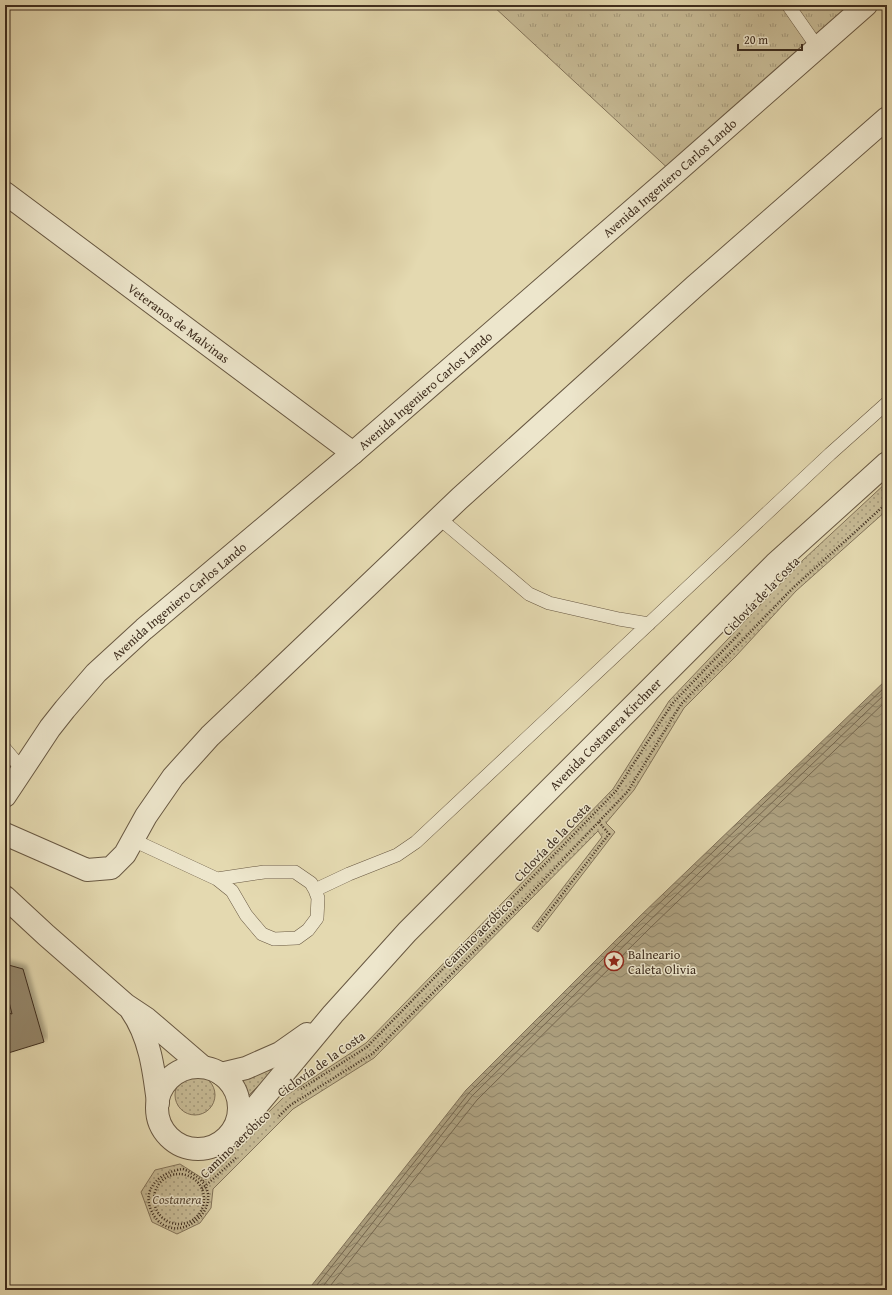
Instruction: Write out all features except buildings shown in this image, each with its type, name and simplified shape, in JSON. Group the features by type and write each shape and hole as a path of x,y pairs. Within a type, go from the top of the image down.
{"street":[{"name":"Avenida Ingeniero Carlos Lando","path":"5,796 50,728 96,673 144,629 353,453 866,5"},
{"path":"5,834 87,870 111,868 125,854 146,816 173,777 210,736 439,518 695,286 887,118"},
{"name":"Veteranos de Malvinas","path":"5,193 353,453"},
{"name":"Avenida Costanera Kirchner","path":"333,1014 412,926 764,575 887,463"},
{"path":"5,897 46,936 126,1005 147,1019 212,1071 230,1082 236,1093 239,1105 239,1117 230,1144"},
{"path":"126,1005 136,1018 150,1056 155,1074 158,1115 162,1127 170,1137 180,1145 192,1149 204,1149 216,1145 230,1144"},
{"path":"158,1103 161,1091 168,1080 178,1072 190,1068 212,1071 246,1068 280,1053 333,1014"},
{"path":"230,1144 249,1115 333,1014"}],"lane":[{"path":"788,5 818,48"},
{"path":"315,890 349,874 397,855 416,842 830,454 887,403"},
{"path":"439,518 529,594 549,603 619,619 649,624"},
{"path":"5,749 22,769"},
{"path":"133,840 217,879 232,891 246,915 262,934 274,939 297,938 308,930 317,918 318,898 315,890 311,883 295,872 264,872 217,879"}],"path":[{"name":"Camino aeróbico","path":"278,1117 289,1106 372,1054 520,905 628,791 681,704 792,589 887,503"},
{"name":"Ciclovía de la Costa","path":"297,1091 367,1047 459,954 616,791 672,704 742,630"},
{"path":"537,927 609,834 598,821"},
{"path":"202,1181 230,1144"},
{"name":"Camino aeróbico","path":"202,1189 239,1154"},
{"path":"183,1169 190,1172 202,1181 209,1194 207,1206 204,1213 192,1224 176,1229 163,1224 154,1216 150,1207 148,1196 158,1179 166,1173 183,1169"},
{"path":"177,1173 187,1175 195,1179 202,1189 204,1198 203,1206 199,1214 192,1221 182,1224 168,1222 159,1215 154,1205 153,1195 157,1185 165,1177 177,1173"}],"green space":[{"path":"492,5 866,5 674,174"},
{"name":"Costanera","path":"887,482 887,510 796,591 736,656 684,708 634,790 606,823 615,832 538,932 532,928 602,837 598,831 374,1058 293,1109 213,1189 211,1208 200,1223 177,1234 152,1222 141,1192 155,1170 180,1164 202,1178 284,1097 366,1043 613,789 669,701 803,560"},
{"path":"280,1064 245,1099 241,1082 234,1077 263,1072"},
{"path":"199,1075 206,1078 212,1084 215,1095 214,1103 206,1112 199,1115 191,1115 184,1112 176,1103 175,1091 178,1084 187,1076"}],"water":[{"path":"887,679 887,1290 308,1290 466,1090 639,917"}],"place":[{"name":"Balneario Caleta Olivia","path":"614,961"}]}
